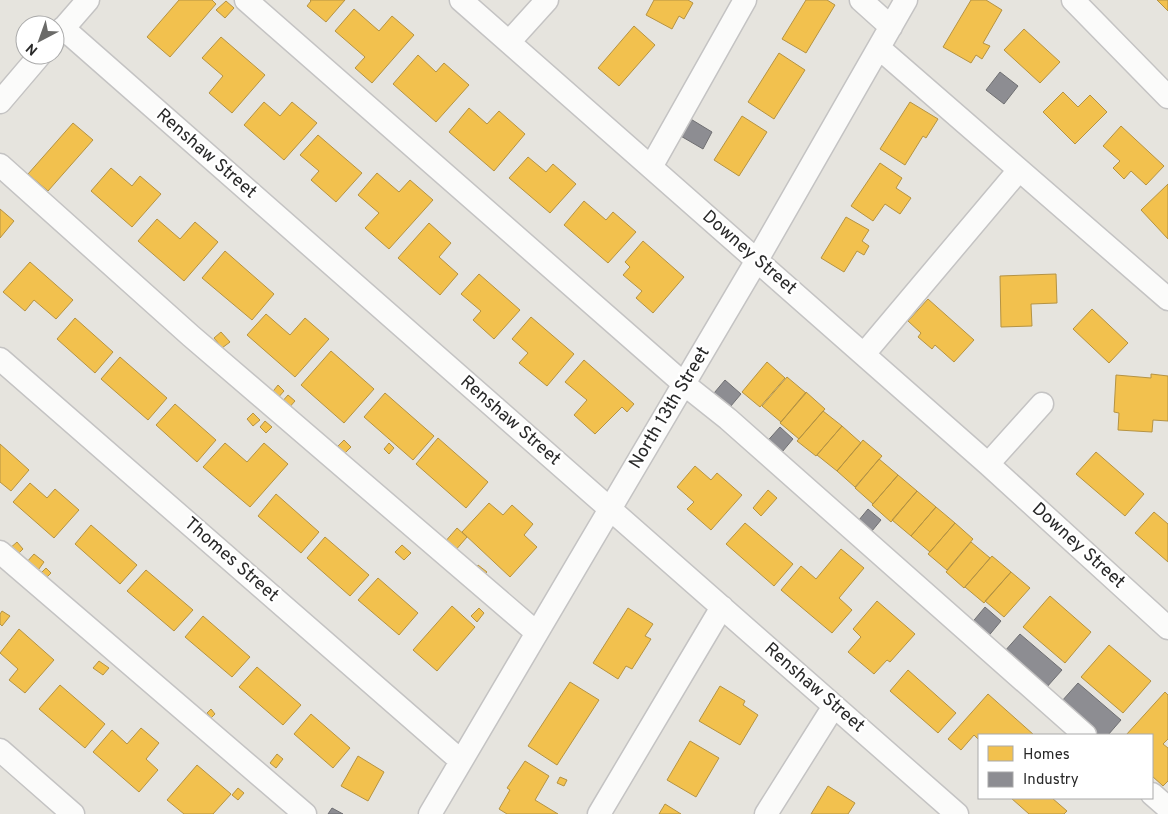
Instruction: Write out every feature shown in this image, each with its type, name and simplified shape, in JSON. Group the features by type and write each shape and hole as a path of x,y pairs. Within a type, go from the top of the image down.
{"street":[{"path":"65,26 88,0"},
{"path":"246,0 684,384 728,419 1084,734"},
{"name":"Downey Street","path":"461,0 988,464 1168,628"},
{"path":"509,42 546,0"},
{"path":"651,167 745,0"},
{"path":"861,0 891,27"},
{"name":"North 13th Street","path":"430,814 757,260 906,0"},
{"path":"1072,0 1168,98"},
{"name":"Renshaw Street","path":"65,38 722,607 957,814"},
{"path":"879,48 1168,299"},
{"path":"0,102 31,65"},
{"path":"0,165 191,336 537,633"},
{"path":"864,354 1019,170"},
{"name":"Thomes Street","path":"0,359 461,762"},
{"path":"988,464 1042,404"},
{"path":"0,552 305,814"},
{"path":"599,814 722,607"},
{"path":"766,814 834,706"},
{"path":"0,750 73,814"},
{"path":"1153,795 1168,808"}],"building: Homes":[{"path":"179,0 212,0 216,4 170,57 147,37"},
{"path":"310,0 345,0 326,22 307,6"},
{"path":"654,0 688,0 693,3 684,19 679,16 672,29 646,15"},
{"path":"806,0 827,0 835,5 806,53 782,39"},
{"path":"971,0 986,0 1002,10 983,43 990,46 982,59 976,55 971,63 943,47"},
{"path":"1157,0 1168,0 1168,11"},
{"path":"226,1 234,8 225,18 216,10"},
{"path":"354,9 379,31 392,16 414,35 372,83 355,68 365,57 335,31"},
{"path":"634,26 655,45 619,86 598,68"},
{"path":"1024,29 1060,62 1040,83 1004,50"},
{"path":"221,37 265,75 232,113 209,93 223,76 202,58"},
{"path":"779,53 805,70 774,119 748,102"},
{"path":"418,55 436,72 444,63 469,85 436,122 393,84"},
{"path":"1063,92 1078,107 1090,95 1107,112 1075,144 1043,112"},
{"path":"264,102 280,116 292,102 317,123 284,160 244,125"},
{"path":"910,102 938,119 926,138 923,136 905,165 880,149"},
{"path":"469,108 487,124 499,111 525,134 494,171 449,132"},
{"path":"742,116 767,132 739,176 714,160"},
{"path":"73,123 93,140 48,191 28,174"},
{"path":"1121,126 1164,166 1146,185 1131,171 1124,179 1113,168 1120,161 1103,146"},
{"path":"318,135 362,173 336,202 311,180 319,171 300,155"},
{"path":"528,157 546,172 553,164 576,184 550,213 509,178"},
{"path":"880,163 902,178 896,188 911,198 900,214 885,204 873,221 851,206"},
{"path":"111,168 132,186 140,176 161,194 132,227 91,191"},
{"path":"377,173 399,192 410,180 433,200 389,249 365,228 379,213 358,195"},
{"path":"1168,184 1168,239 1141,210"},
{"path":"584,201 606,220 613,212 636,232 608,263 564,225"},
{"path":"0,209 14,221 0,238"},
{"path":"846,217 869,230 862,241 869,246 864,255 857,251 844,272 821,258"},
{"path":"157,219 180,239 195,222 218,242 184,281 138,241"},
{"path":"429,223 451,243 439,257 458,274 440,295 398,258"},
{"path":"643,241 684,277 653,313 636,298 642,291 623,275 630,267 625,262"},
{"path":"225,251 274,294 252,320 202,278"},
{"path":"30,262 73,300 56,319 34,300 25,311 3,292"},
{"path":"479,274 520,310 494,339 473,320 481,311 461,294"},
{"path":"1056,274 1057,303 1031,304 1032,326 1001,327 1000,276"},
{"path":"928,299 974,340 954,362 935,345 932,349 918,337 921,333 908,321"},
{"path":"1092,309 1128,343 1109,363 1073,329"},
{"path":"266,314 290,335 305,318 329,339 295,377 247,335"},
{"path":"531,317 574,354 547,386 519,363 528,353 512,339"},
{"path":"75,318 113,352 95,373 57,339"},
{"path":"221,332 230,342 222,348 214,338"},
{"path":"331,351 374,389 344,423 301,385"},
{"path":"120,357 167,398 148,420 101,379"},
{"path":"584,360 634,404 627,412 622,407 595,434 574,415 587,400 565,382"},
{"path":"767,362 785,378 760,407 742,392"},
{"path":"1151,374 1168,376 1168,421 1153,420 1152,432 1118,430 1119,413 1114,412 1116,375 1151,378"},
{"path":"787,377 806,393 781,422 762,406"},
{"path":"278,385 284,391 276,400 270,395"},
{"path":"806,392 825,409 799,439 780,423"},
{"path":"385,393 434,436 413,460 364,417"},
{"path":"288,395 295,401 287,410 280,404"},
{"path":"175,404 216,440 197,462 156,425"},
{"path":"823,411 842,426 816,456 797,441"},
{"path":"253,413 260,420 253,426 247,419"},
{"path":"265,421 272,427 266,433 260,427"},
{"path":"842,426 861,443 837,471 817,455"},
{"path":"438,438 488,482 466,508 416,464"},
{"path":"344,440 351,447 345,453 338,446"},
{"path":"863,440 882,456 855,487 837,471"},
{"path":"225,443 247,462 264,443 288,464 250,507 203,467"},
{"path":"389,443 394,448 389,454 384,449"},
{"path":"0,444 29,470 11,491 0,482"},
{"path":"1096,452 1144,494 1125,516 1076,474"},
{"path":"879,459 898,475 873,504 855,488"},
{"path":"695,466 711,480 717,473 742,495 711,530 687,509 694,502 677,487"},
{"path":"898,475 917,491 891,522 872,505"},
{"path":"30,483 47,498 55,489 79,510 54,538 13,502"},
{"path":"768,490 777,498 761,516 753,508"},
{"path":"917,491 936,507 911,536 892,520"},
{"path":"276,494 319,532 301,553 258,516"},
{"path":"489,503 503,515 512,505 533,524 524,535 537,547 510,577 462,532"},
{"path":"936,507 955,523 930,552 911,536"},
{"path":"1154,512 1168,524 1168,562 1135,533"},
{"path":"745,523 793,564 774,586 726,544"},
{"path":"955,523 973,539 947,570 928,554"},
{"path":"91,525 137,565 120,584 75,544"},
{"path":"457,528 467,537 454,552 444,543"},
{"path":"325,537 369,575 350,596 307,558"},
{"path":"17,542 23,549 16,556 9,549"},
{"path":"971,542 990,558 964,588 946,572"},
{"path":"402,545 411,553 404,560 395,552"},
{"path":"841,549 864,568 839,598 852,610 832,633 781,590 801,566 816,579"},
{"path":"34,554 44,562 36,573 25,564"},
{"path":"992,556 1011,572 984,603 965,587"},
{"path":"478,565 487,572 481,578 473,571"},
{"path":"46,568 51,573 46,578 41,573"},
{"path":"146,570 193,610 174,631 127,591"},
{"path":"1011,572 1030,588 1004,617 985,601"},
{"path":"378,578 418,613 399,635 358,600"},
{"path":"1050,596 1091,632 1065,663 1023,627"},
{"path":"877,601 915,634 890,662 887,660 874,674 848,652 861,637 853,629"},
{"path":"452,606 475,627 437,671 413,650"},
{"path":"479,608 484,613 477,622 471,616"},
{"path":"628,608 653,624 645,636 651,639 632,669 626,666 618,679 593,663"},
{"path":"2,611 10,616 2,626 0,624 0,614"},
{"path":"203,616 250,657 232,677 185,637"},
{"path":"19,629 54,660 25,693 9,680 18,669 0,653"},
{"path":"1109,645 1151,681 1123,713 1081,677"},
{"path":"99,661 109,668 103,675 93,668"},
{"path":"257,667 301,705 283,725 239,687"},
{"path":"908,670 956,713 938,733 890,691"},
{"path":"570,682 599,700 557,765 528,746"},
{"path":"60,685 105,724 85,748 39,709"},
{"path":"720,686 745,701 743,705 758,715 740,745 699,721"},
{"path":"1165,692 1168,695 1168,739 1163,744 1168,748 1168,781 1163,786 1153,777 1153,734 1127,734"},
{"path":"988,694 1033,734 978,734 978,739 974,735 961,750 948,739"},
{"path":"211,709 215,714 211,718 207,713"},
{"path":"311,714 350,748 333,768 294,734"},
{"path":"141,728 159,743 146,759 158,770 139,792 93,752 112,730 127,744"},
{"path":"690,741 719,758 696,797 667,780"},
{"path":"277,754 283,759 276,768 270,763"},
{"path":"358,756 384,772 368,801 341,786"},
{"path":"525,761 549,776 535,800 558,814 507,814 499,809 510,790 507,788"},
{"path":"197,765 231,794 213,814 184,814 167,800"},
{"path":"560,777 567,780 564,786 557,783"},
{"path":"828,786 855,803 848,814 811,814"},
{"path":"238,788 244,793 238,800 232,795"},
{"path":"1012,799 1053,799 1067,811 1064,814 1029,814"},
{"path":"665,804 681,814 659,814"}],"building: Industry":[{"path":"1000,72 1018,86 1004,104 986,90"},
{"path":"689,118 712,132 703,149 679,135"},
{"path":"725,380 741,394 725,413 709,399"},
{"path":"780,427 793,439 777,458 763,446"},
{"path":"868,509 881,520 867,537 854,526"},
{"path":"985,607 1001,621 986,639 970,625"},
{"path":"1020,634 1062,670 1046,688 1004,652"},
{"path":"1078,683 1121,720 1109,734 1098,734 1061,702"},
{"path":"332,808 343,814 328,814"}]}
